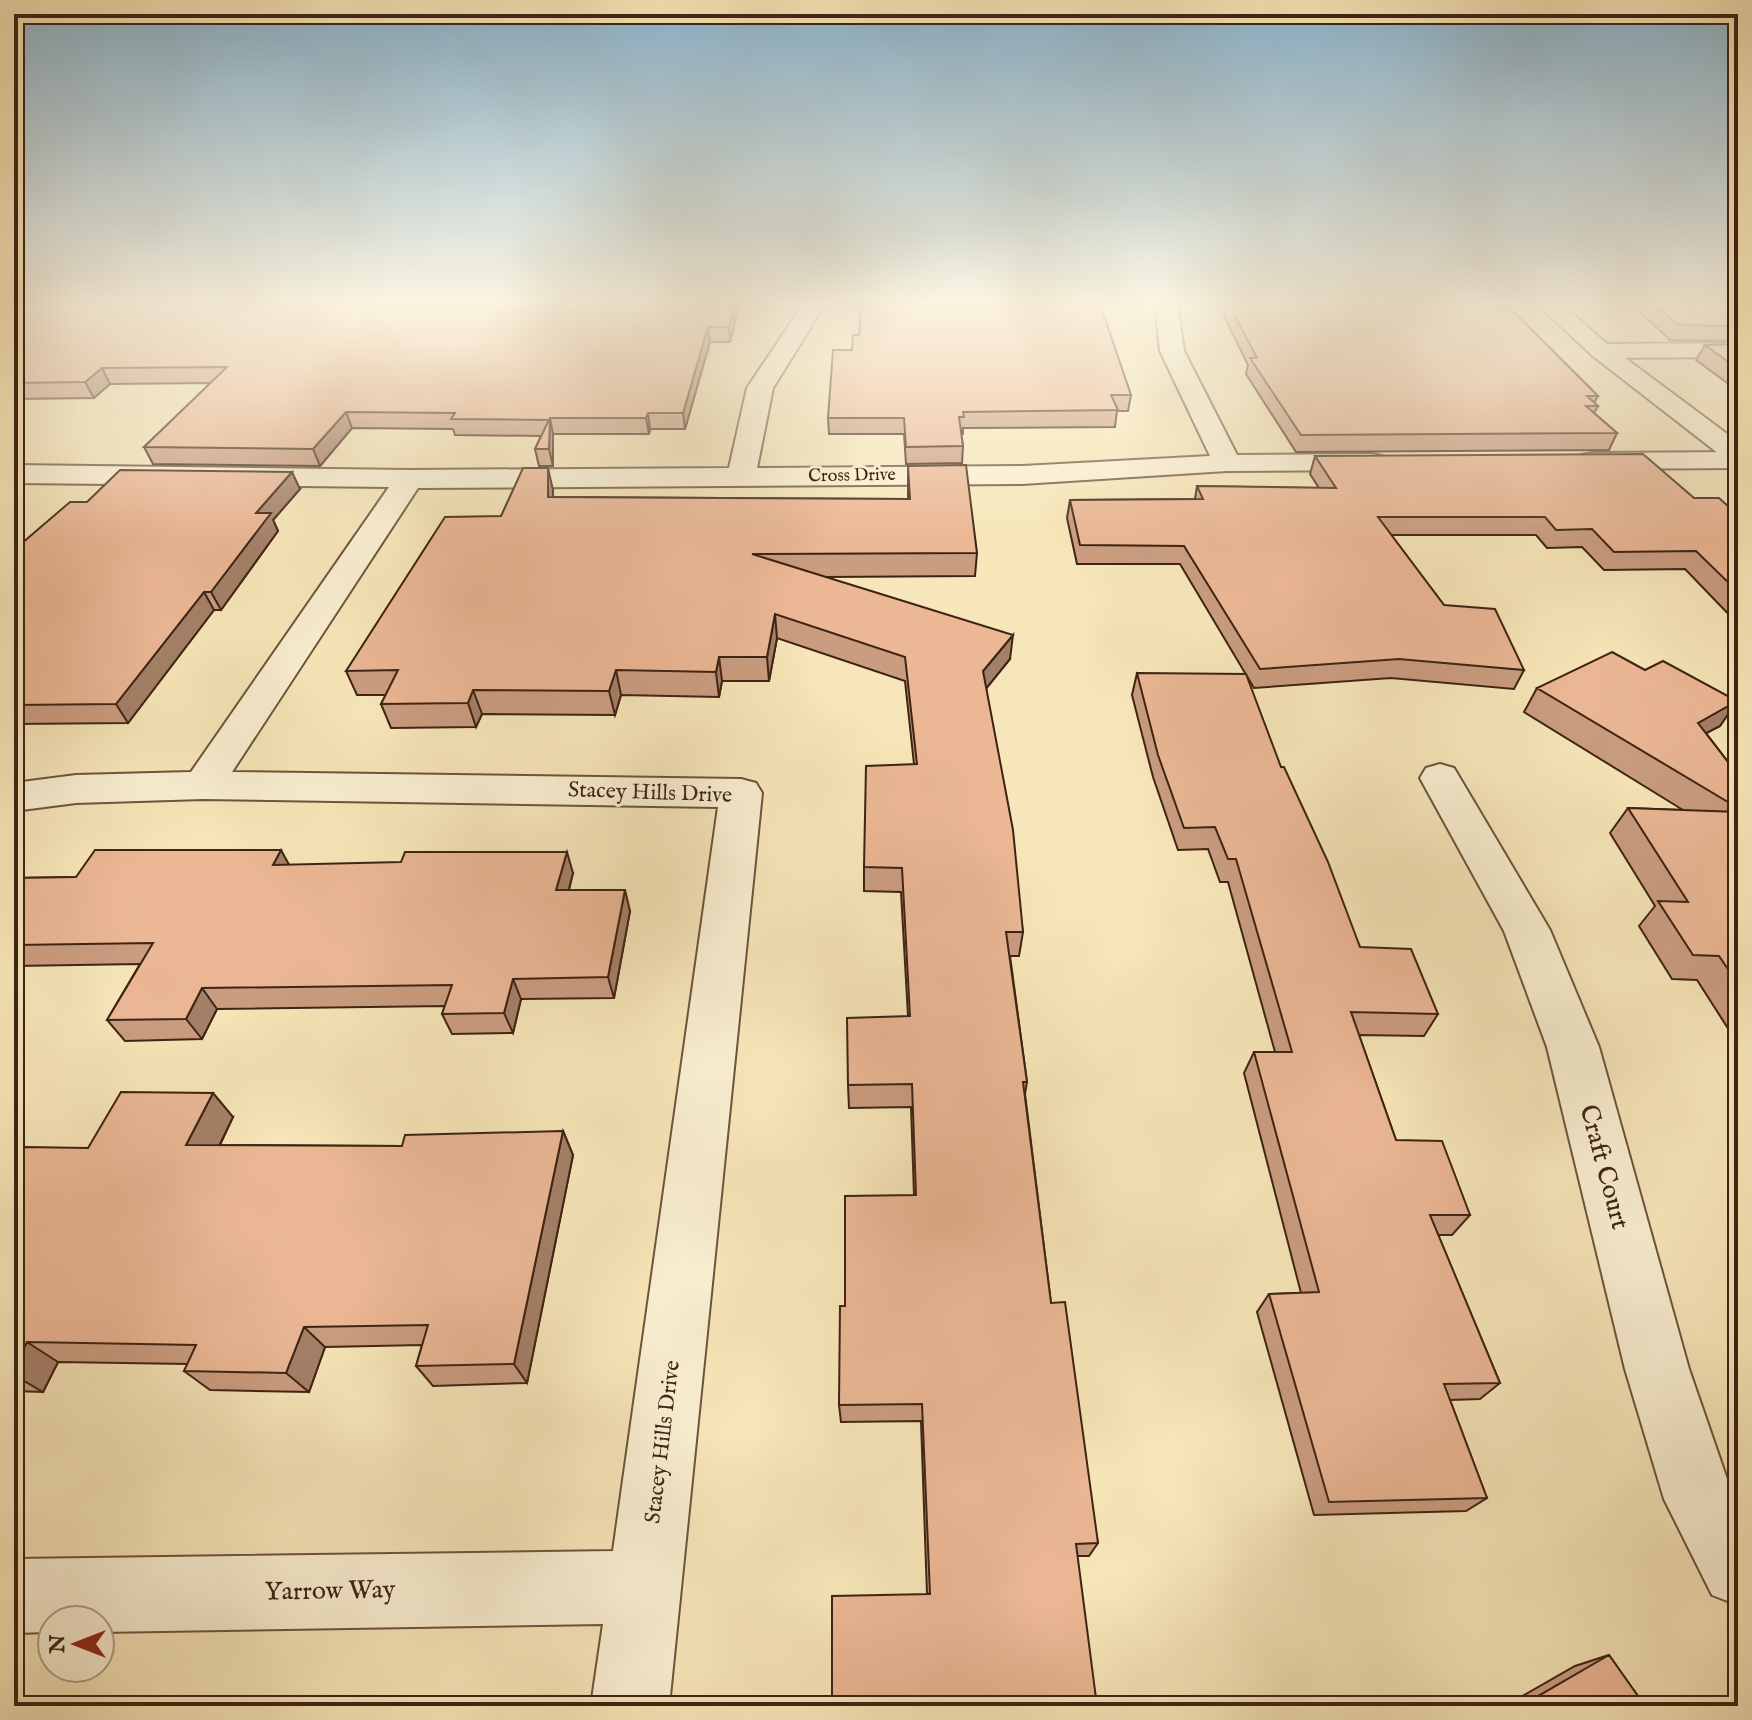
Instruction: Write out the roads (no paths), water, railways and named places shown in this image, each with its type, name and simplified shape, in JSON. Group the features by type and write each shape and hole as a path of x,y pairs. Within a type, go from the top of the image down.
{"street":[{"path":"741,477 760,388 764,381"},
{"path":"1187,381 1227,463"},
{"path":"1640,381 1738,458"},
{"path":"1568,461 1738,458"},
{"name":"Cross Drive","path":"14,474 409,479 1022,475 1227,463 1398,462"},
{"path":"14,797 76,789 203,785 409,479"},
{"name":"Craft Court","path":"1440,778 1527,930 1573,1047 1657,1369 1699,1499 1738,1569"},
{"name":"Stacey Hills Drive","path":"203,785 741,793 630,1706"},
{"name":"Yarrow Way","path":"14,1596 645,1587"}]}
